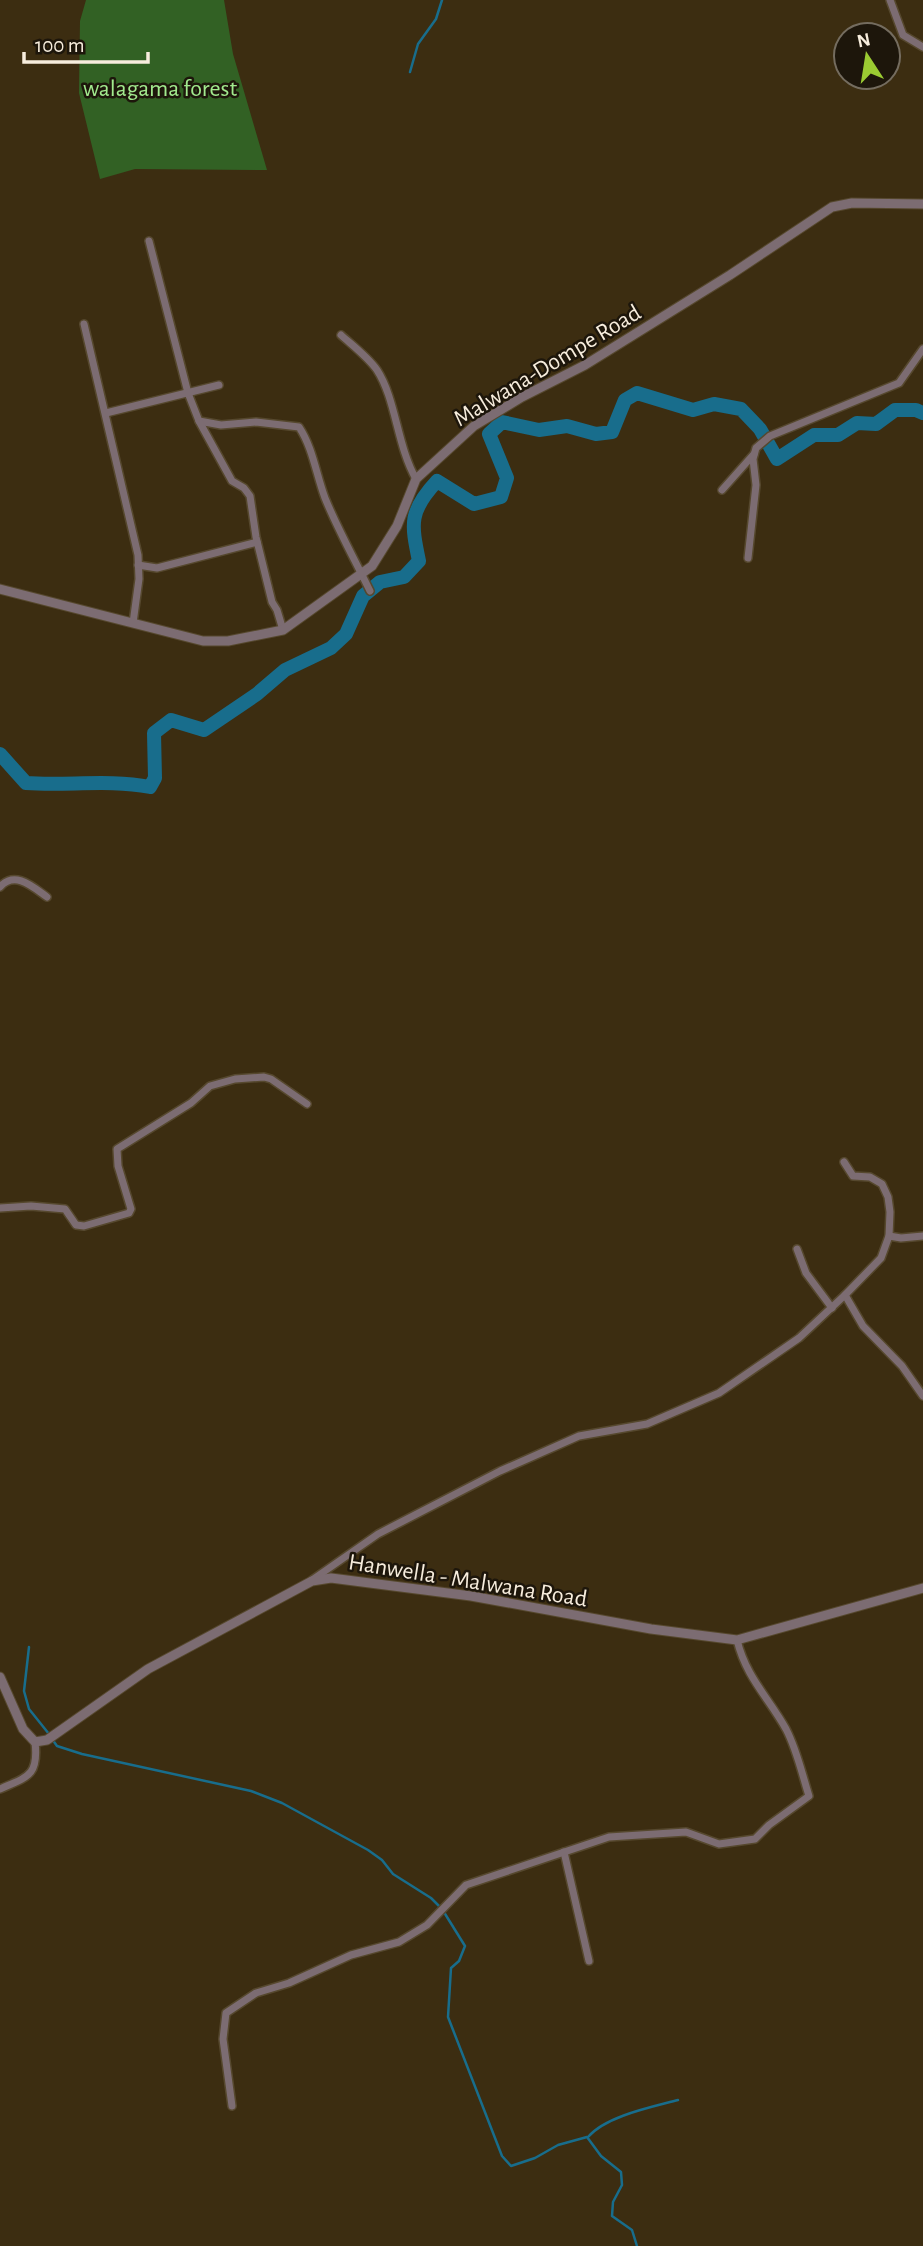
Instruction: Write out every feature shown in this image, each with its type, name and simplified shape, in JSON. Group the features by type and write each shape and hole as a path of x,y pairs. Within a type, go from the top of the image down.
{"street":[{"path":"890,0 903,35 923,47"},
{"name":"Malwana-Dompe Road","path":"0,589 203,641 228,641 283,631 372,566 397,526 416,480 474,426 607,352 832,207 852,202 923,204"},
{"path":"149,241 188,393 232,481 244,488 250,496 257,542 272,602 283,631"},
{"path":"84,324 138,555 133,623"},
{"path":"341,335 376,368 383,381 408,466 416,480"},
{"path":"722,490 770,436 899,383 923,349"},
{"path":"106,413 219,385"},
{"path":"200,421 221,425 256,422 299,427 307,438 337,526 370,591"},
{"path":"748,558 756,485 753,459 755,453"},
{"path":"138,565 157,568 257,542"},
{"path":"0,887 5,881 16,879 47,897"},
{"path":"0,1209 31,1206 65,1209 76,1225 84,1226 129,1213 131,1209 118,1166 117,1149 191,1103 210,1086 234,1079 264,1077 281,1085 307,1104"},
{"path":"312,1581 378,1534 500,1471 579,1436 647,1424 719,1393 799,1338 881,1258 889,1236 889,1205 882,1184 870,1177 853,1176 844,1162"},
{"path":"889,1236 923,1236"},
{"path":"797,1249 806,1273 832,1308"},
{"path":"845,1295 863,1326 902,1366 923,1396"},
{"name":"Hanwella - Malwana Road","path":"35,1742 47,1740 58,1733 148,1668 312,1581 331,1578 471,1596 651,1629 737,1640 923,1588"},
{"path":"232,2106 223,2039 226,2013 256,1993 289,1983 351,1955 399,1941 427,1924 466,1885 609,1837 686,1832 719,1844 755,1839 769,1825 809,1796 786,1729 743,1663 737,1640"},
{"path":"0,1677 23,1729 35,1742 36,1766 30,1775 0,1789"},
{"path":"564,1852 589,1961"}],"green space":[{"name":"walagama forest","path":"86,0 224,0 233,54 267,170 135,169 100,179 79,93 80,21"}],"waterway":[{"path":"410,72 418,44 436,19 442,0"},
{"path":"0,754 26,783 119,783 150,787 155,778 154,733 171,720 204,730 257,694 285,670 331,648 346,634 363,596 380,582 404,577 419,561 414,527 417,509 437,481 474,504 501,497 507,478 489,434 502,422 539,430 567,426 596,434 612,432 625,400 637,393 693,410 714,404 741,409 760,429 777,459 814,435 838,435 857,423 876,424 895,410 916,410 923,413"},
{"path":"29,1647 24,1691 29,1709 49,1734"},
{"path":"52,1739 57,1746 82,1754 251,1791 282,1803 368,1850 382,1860 393,1874 431,1898 442,1909 465,1946 459,1961 451,1968 448,2017 502,2156 511,2166 535,2158 558,2145 587,2137 601,2156 621,2172 622,2185 613,2202 612,2216 632,2230 637,2246"},
{"path":"588,2137 606,2123 618,2118 678,2100"}]}
